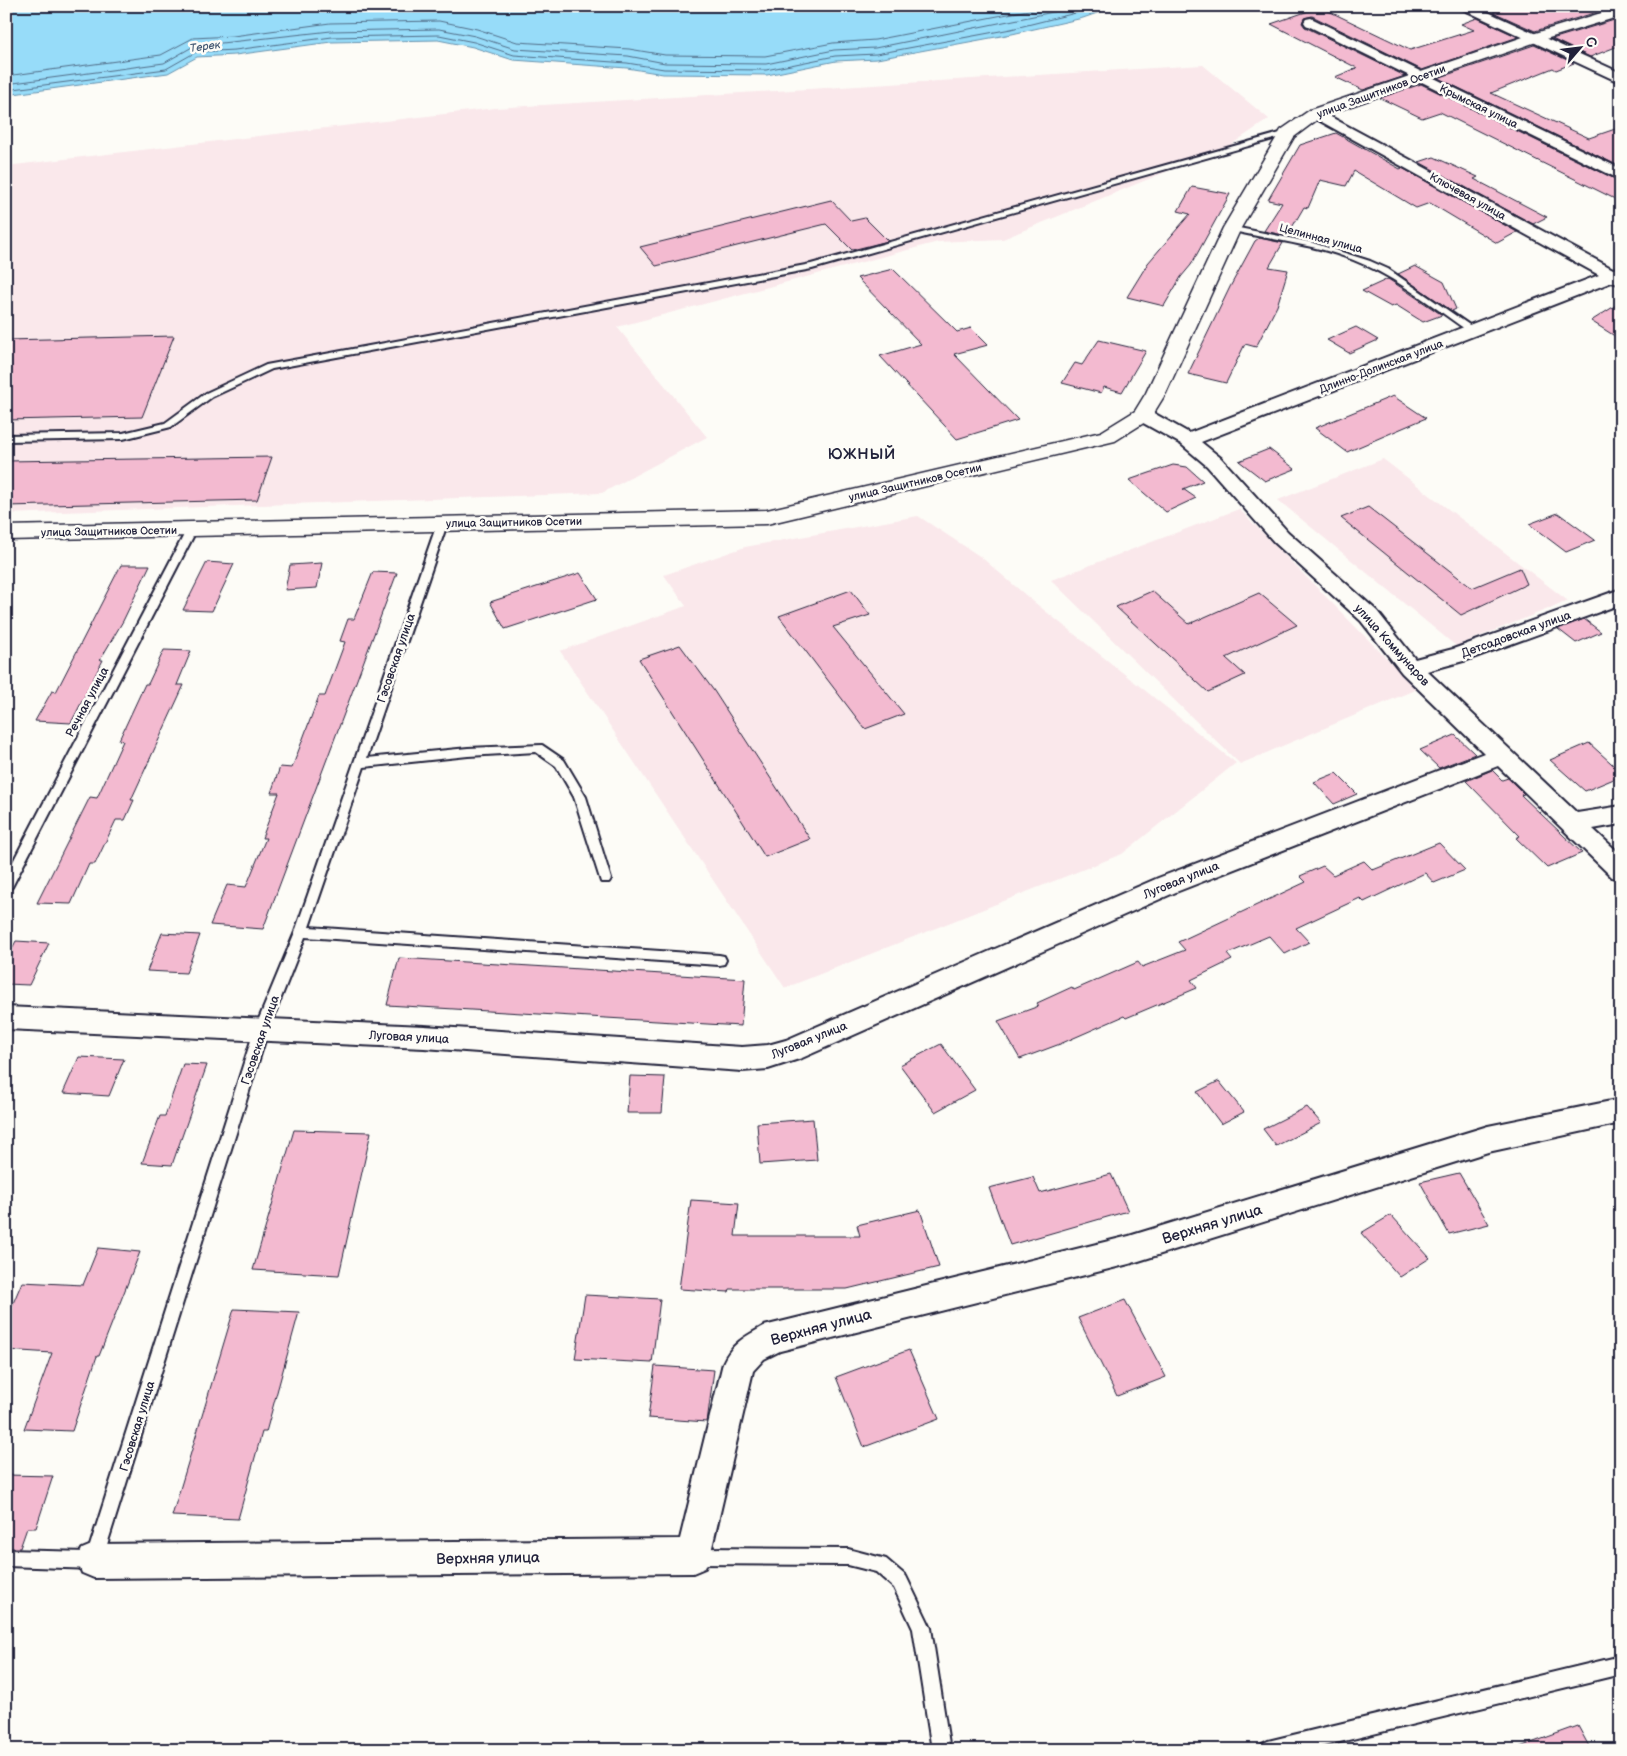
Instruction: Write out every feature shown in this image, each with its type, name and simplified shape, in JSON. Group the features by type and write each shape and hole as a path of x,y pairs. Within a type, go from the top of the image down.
{"street":[{"path":"1463,6 1621,79"},
{"name":"улица Защитников Осетии","path":"6,533 767,516 1108,436 1144,415 1232,228 1287,134 1316,112 1534,38 1621,11"},
{"name":"Крымская улица","path":"1311,22 1621,175"},
{"name":"Ключевая улица","path":"1316,112 1618,275"},
{"name":"Длинно-Долинская улица","path":"1188,440 1618,275"},
{"path":"1144,415 1188,440"},
{"name":"улица Коммунаров","path":"1188,440 1214,462 1280,537 1369,616 1410,668 1621,870"},
{"name":"Детсадовская улица","path":"1410,668 1459,655 1621,596"},
{"name":"Луговая улица","path":"6,1018 424,1037 742,1060 768,1057 792,1050 1167,885 1500,756"},
{"path":"1573,823 1621,815"},
{"name":"Верхняя улица","path":"94,1561 693,1556 739,1363 753,1348 775,1337 1129,1250 1488,1139 1621,1111"}],"lane":[{"path":"6,438 124,436 168,425 208,395 269,367 812,266 1287,134"},
{"name":"Целинная улица","path":"1232,228 1331,250 1369,262 1385,270 1474,331"},
{"name":"Гэсовская улица","path":"94,1561 261,1031 301,932 442,524"},
{"name":"Речная улица","path":"6,887 192,529"},
{"path":"360,763 468,752 538,748 560,763 580,797 605,879"},
{"path":"301,932 719,960"},
{"path":"693,1556 848,1557 880,1564 900,1582 922,1628 941,1750"},
{"path":"6,1558 94,1561"},
{"path":"1268,1750 1621,1665"}],"shaded area":[{"path":"1203,65 1269,119 1229,146 1003,239 938,242 617,327 707,437 602,493 6,514 6,166 495,108"},
{"path":"1383,459 1568,601 1456,646 1278,500"},
{"path":"1239,509 1417,689 1240,764 1051,580"},
{"path":"918,516 981,557 1029,598 1236,763 1122,854 785,988 560,651 686,606 664,575 745,547"}],"water":[{"name":"Терек","path":"6,6 1117,6 1083,18 1012,34 877,59 836,61 767,75 663,74 627,68 513,60 473,47 438,40 331,42 235,55 197,57 168,73 6,95"}],"building":[{"path":"1511,6 1617,6 1535,31 1493,12"},
{"path":"1320,7 1410,50 1474,30 1461,24 1477,18 1518,37 1422,70 1312,16 1304,18 1302,23 1305,27 1405,76 1363,90 1335,77 1357,68 1271,24"},
{"path":"1621,18 1621,45 1590,57 1552,39"},
{"path":"1534,45 1574,63 1556,70 1553,68 1491,93 1589,138 1621,127 1621,167 1438,78"},
{"path":"1421,84 1621,182 1621,202 1440,112 1422,118 1380,98"},
{"path":"1336,133 1517,232 1497,243 1430,203 1416,208 1354,171 1346,186 1320,180 1308,208 1304,207 1287,236 1264,231 1282,203 1268,200 1300,145"},
{"path":"1434,157 1478,177 1474,179 1547,217 1533,224 1419,162"},
{"path":"1192,187 1230,194 1191,265 1181,277 1164,306 1127,297 1148,263 1190,214 1178,211"},
{"path":"831,200 851,221 865,218 888,241 852,250 826,224 656,266 640,247"},
{"path":"1259,238 1283,243 1269,267 1288,270 1277,306 1256,347 1245,344 1226,383 1188,374 1230,287 1255,241"},
{"path":"1415,266 1444,282 1456,309 1452,311 1398,274"},
{"path":"893,269 957,332 971,328 988,345 954,354 1018,420 957,439 880,356 921,344 857,278"},
{"path":"1388,279 1442,315 1423,322 1396,305 1391,307 1362,291"},
{"path":"1621,302 1621,340 1591,321"},
{"path":"1356,327 1378,340 1349,353 1327,340"},
{"path":"174,336 142,417 6,420 6,340"},
{"path":"1099,340 1146,351 1122,392 1104,387 1101,393 1062,383 1075,363 1082,365"},
{"path":"1393,396 1426,418 1347,452 1315,428"},
{"path":"1269,449 1295,469 1265,481 1239,461"},
{"path":"272,457 257,500 6,506 6,461"},
{"path":"1173,465 1187,467 1203,481 1183,489 1196,498 1166,512 1129,480"},
{"path":"1368,507 1472,588 1520,568 1527,584 1461,615 1341,518"},
{"path":"1558,513 1595,540 1566,552 1529,524"},
{"path":"207,562 234,564 212,611 183,610"},
{"path":"322,563 317,588 285,590 290,565"},
{"path":"121,565 150,565 123,621 100,660 103,660 71,723 35,721 52,691 56,692"},
{"path":"373,572 397,573 263,929 210,925 227,885 246,887 266,838 262,838 279,793 271,793 280,767 292,768 319,696 325,696 345,642 340,641 348,619 354,619"},
{"path":"580,573 597,599 505,629 490,602"},
{"path":"851,590 870,615 833,627 904,714 865,729 779,616"},
{"path":"1152,591 1189,624 1259,593 1297,625 1226,658 1245,675 1208,692 1116,607"},
{"path":"1584,619 1601,632 1576,643 1558,629"},
{"path":"680,645 714,691 810,839 765,857 639,659"},
{"path":"164,650 191,651 177,685 184,685 131,800 134,800 125,820 116,820 95,864 89,864 71,904 37,903 90,797 97,798 123,741 119,740 145,684 148,684"},
{"path":"1455,735 1475,754 1439,768 1420,750"},
{"path":"1589,743 1621,772 1621,776 1585,791 1550,760"},
{"path":"1492,770 1502,780 1508,778 1524,794 1521,795 1582,853 1547,868 1516,838 1520,836 1466,781"},
{"path":"1336,773 1357,794 1334,804 1314,782"},
{"path":"1439,843 1465,870 1434,883 1425,873 1364,902 1360,898 1296,928 1309,942 1285,954 1269,936 1227,954 1232,960 1191,980 1197,988 1020,1059 998,1021 1039,1006 1037,1003 1072,987 1074,990 1138,962 1142,967 1185,950 1178,942 1306,882 1300,876 1323,866 1333,875 1364,861 1373,870"},
{"path":"162,933 200,935 186,973 147,971"},
{"path":"16,941 49,943 29,985 6,984 6,960"},
{"path":"399,958 745,979 741,1026 387,1005"},
{"path":"941,1044 975,1090 935,1112 900,1065"},
{"path":"79,1057 124,1059 109,1096 63,1093"},
{"path":"183,1064 207,1065 172,1165 142,1163 160,1116 165,1116"},
{"path":"630,1076 665,1077 662,1113 627,1113"},
{"path":"1219,1081 1244,1112 1221,1124 1197,1092"},
{"path":"1307,1107 1321,1123 1276,1146 1263,1129"},
{"path":"813,1119 817,1160 760,1164 757,1123"},
{"path":"294,1130 371,1132 339,1275 253,1270"},
{"path":"1459,1173 1489,1224 1449,1234 1420,1182"},
{"path":"1111,1174 1128,1211 1010,1245 989,1188 1033,1177 1040,1193"},
{"path":"691,1200 739,1203 735,1236 860,1236 857,1225 920,1210 939,1267 847,1289 730,1289 729,1292 679,1289"},
{"path":"1391,1215 1430,1258 1400,1277 1361,1233"},
{"path":"98,1248 140,1252 99,1356 97,1356 72,1431 24,1429 52,1353 6,1350 6,1320 22,1282 83,1285"},
{"path":"585,1295 660,1299 652,1363 575,1359"},
{"path":"1125,1300 1166,1377 1117,1396 1078,1318"},
{"path":"234,1309 299,1312 266,1432 262,1432 238,1519 172,1516"},
{"path":"909,1350 939,1419 864,1447 836,1377"},
{"path":"655,1366 714,1370 707,1422 648,1418"},
{"path":"6,1475 53,1476 36,1528 27,1528 20,1548 6,1548"},
{"path":"1578,1726 1591,1750 1520,1750 1520,1747"}],"district":[{"name":"ЮЖНЫЙ","path":"862,454"}]}
